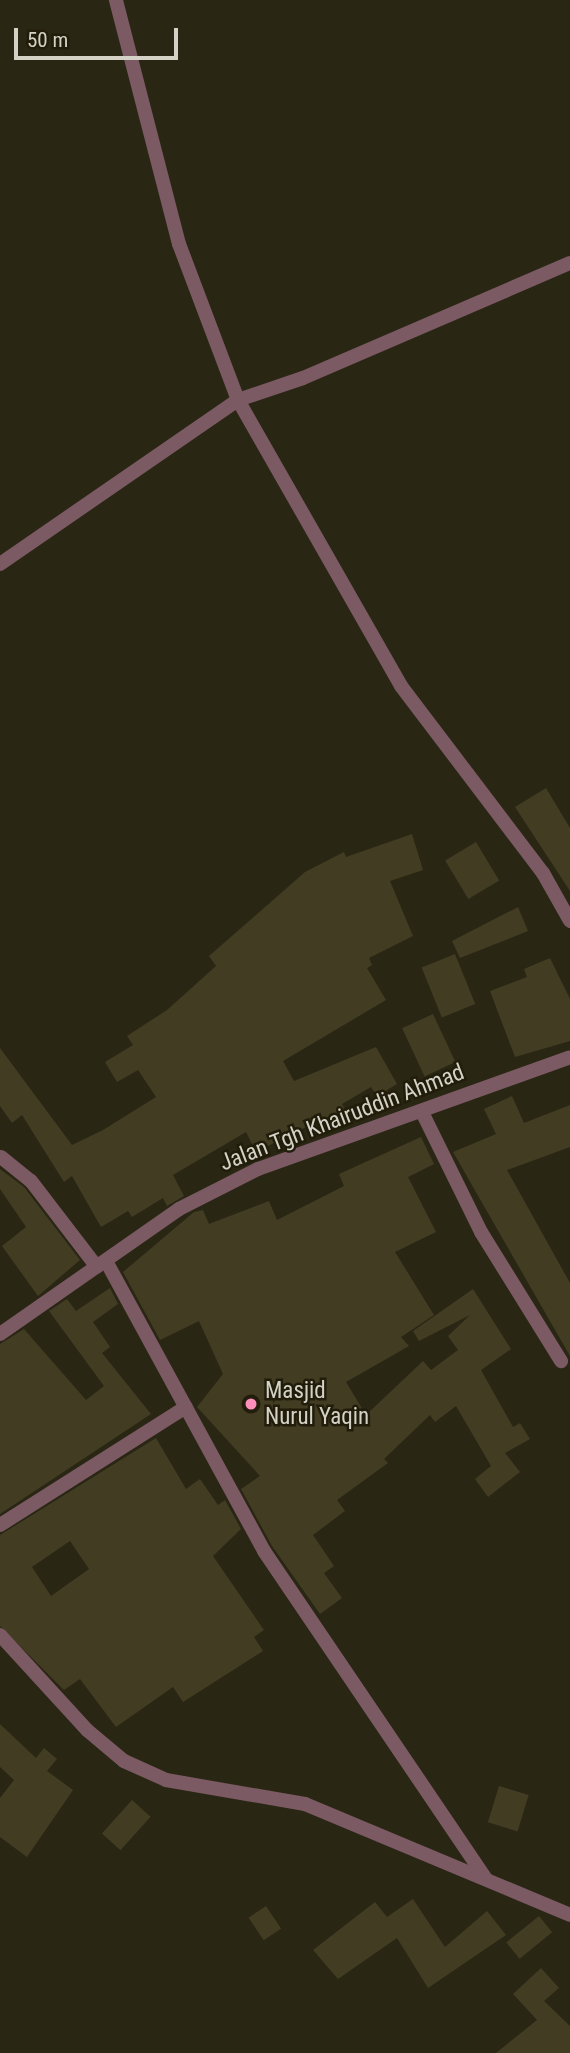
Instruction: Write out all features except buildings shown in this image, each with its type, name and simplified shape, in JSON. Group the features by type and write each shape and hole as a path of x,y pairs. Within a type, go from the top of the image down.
{"street":[{"path":"116,0 179,244 239,400 401,686 543,873 570,920"},
{"path":"0,564 239,400 303,378 570,263"},
{"name":"Jalan Tgh Khairuddin Ahmad","path":"0,1334 179,1209 258,1169 422,1112 570,1056"},
{"path":"422,1112 481,1232 561,1361"},
{"path":"1,1157 32,1181 101,1264 186,1407 264,1551 485,1878"},
{"path":"0,1525 186,1407"},
{"path":"0,1635 87,1730 124,1761 166,1780 305,1804 570,1915"}],"place":[{"name":"Masjid Nurul Yaqin","path":"251,1404"}]}
